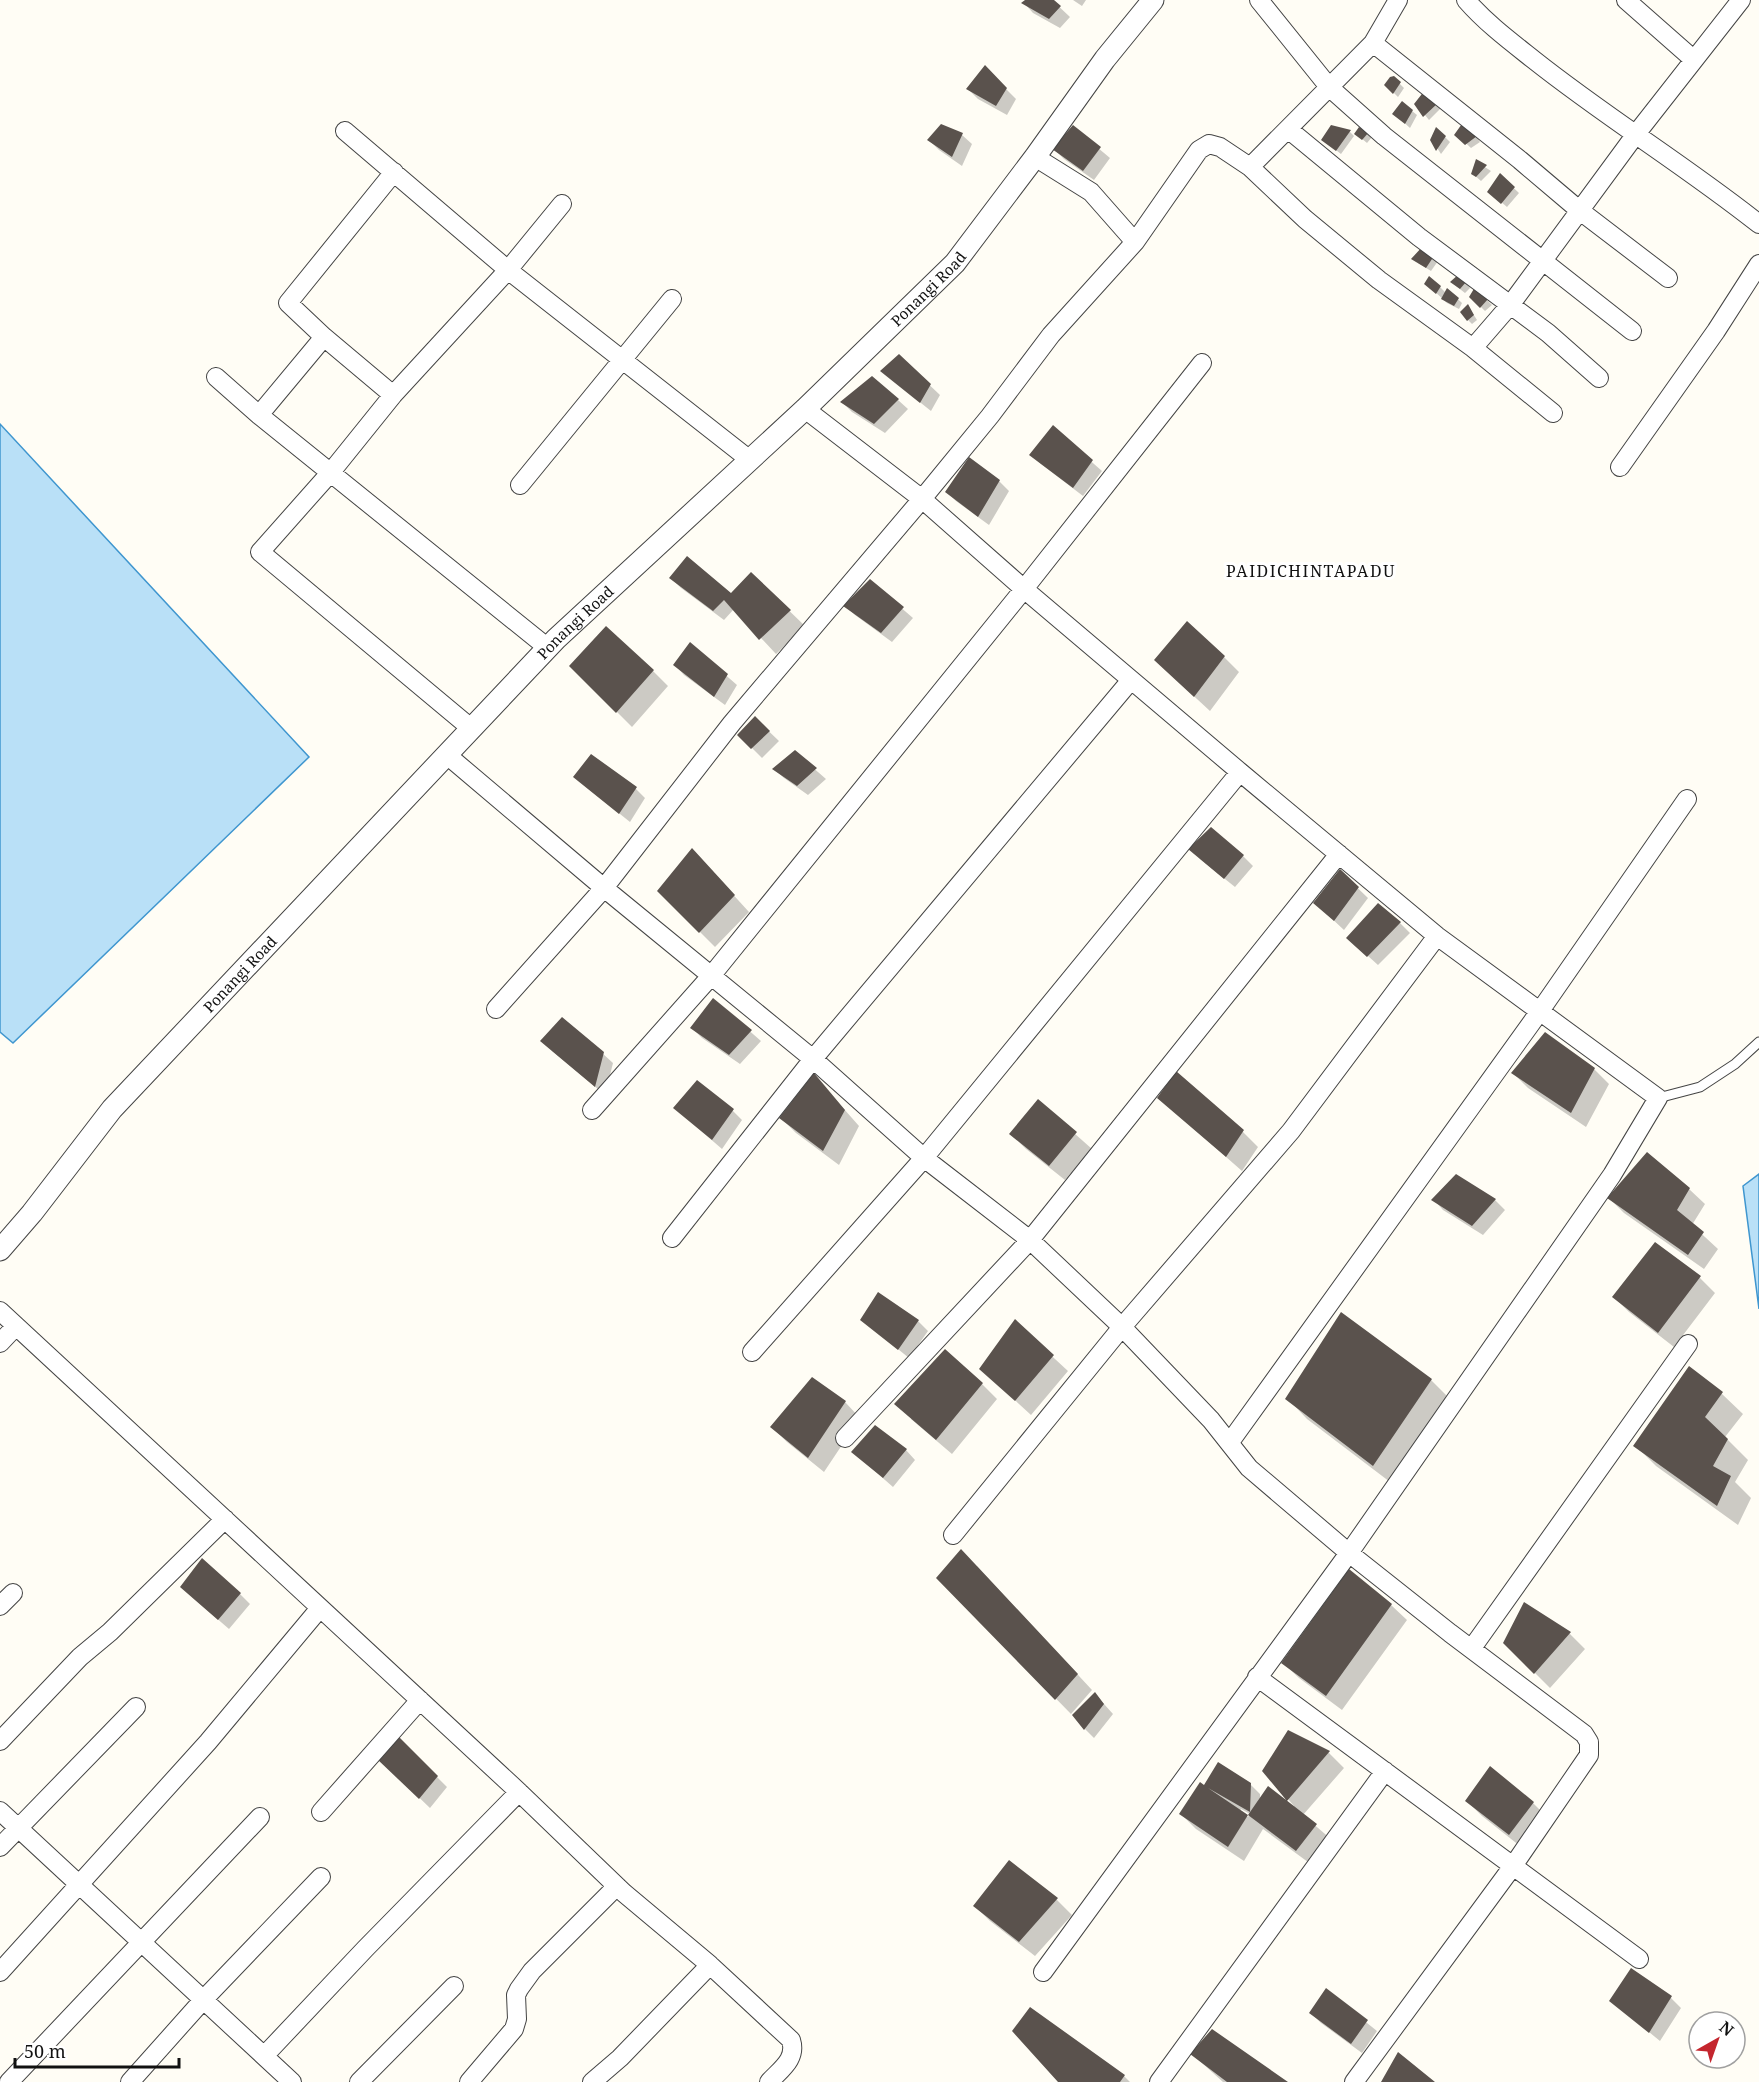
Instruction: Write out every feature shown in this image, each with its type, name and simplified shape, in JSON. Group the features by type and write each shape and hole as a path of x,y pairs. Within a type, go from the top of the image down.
{"street":[{"name":"Ponangi Road","path":"0,1250 32,1213 112,1109 548,648 805,408 955,263 1105,59 1153,0"},
{"path":"1259,0 1329,87 1384,136 1632,331"},
{"path":"1250,167 1373,43 1398,0"},
{"path":"1466,0 1480,17 1562,82 1720,193 1759,224"},
{"path":"1626,0 1693,59"},
{"path":"1473,348 1511,304 1636,134 1741,0"},
{"path":"1373,43 1579,210 1668,278"},
{"path":"1288,129 1419,237 1548,333 1599,378"},
{"path":"345,131 508,270 750,460"},
{"path":"496,1009 603,888 732,723 922,499 990,416 1051,335 1135,242 1198,150 1209,144 1220,147 1250,167 1305,219 1379,280 1473,348 1553,413"},
{"path":"1035,157 1091,192 1135,242"},
{"path":"393,394 324,337 288,303 394,172"},
{"path":"472,729 260,552 330,472 393,394 508,270 562,204"},
{"path":"1620,467 1716,331 1759,264"},
{"path":"520,485 672,299"},
{"path":"259,415 324,337"},
{"path":"592,1110 711,976 1024,589 1202,363"},
{"path":"216,377 259,415 548,648"},
{"path":"805,408 922,499 1131,680 1437,936 1658,1098 1612,1176 1348,1553 1043,1972"},
{"path":"672,1238 813,1059 1131,680"},
{"path":"447,755 603,888 813,1059 924,1158 1030,1240 1122,1327 1230,1442 1249,1468 1348,1553 1584,1734 1589,1742 1589,1755 1513,1866 1354,2082"},
{"path":"752,1352 924,1158 1240,772"},
{"path":"1230,1442 1540,1011 1687,799"},
{"path":"845,1438 1030,1240 1339,854"},
{"path":"953,1535 1122,1327 1291,1131 1437,936"},
{"path":"0,1311 519,1792 617,1886 710,1965 791,2040 794,2049 790,2059 769,2082"},
{"path":"0,1343 16,1326"},
{"path":"1472,1648 1688,1344"},
{"path":"0,1741 80,1657 110,1632 225,1519"},
{"path":"0,1606 13,1593"},
{"path":"0,1972 208,1742 320,1608"},
{"path":"1257,1677 1639,1959"},
{"path":"321,1812 420,1700"},
{"path":"0,1847 136,1707"},
{"path":"1159,2082 1385,1771"},
{"path":"264,2056 519,1792"},
{"path":"0,1811 292,2082"},
{"path":"0,2074 9,2082 260,1817"},
{"path":"130,2082 204,1999 321,1877"},
{"path":"469,2082 514,2029 517,2019 516,1995 532,1971 617,1886"},
{"path":"592,2082 620,2058 710,1965"},
{"path":"359,2082 454,1986"}],"lane":[{"path":"1658,1098 1700,1087 1735,1064 1759,1042"}],"water":[{"path":"0,424 309,757 13,1043 0,1032"},
{"path":"1759,1174 1759,1309 1743,1186"}],"building":[{"path":"1025,0 1054,0 1061,6 1049,19 1021,3"},
{"path":"985,65 1007,88 996,106 966,89"},
{"path":"1394,76 1401,82 1393,94 1384,85 1390,77"},
{"path":"1425,90 1438,103 1423,117 1414,104"},
{"path":"1402,101 1413,110 1405,124 1392,114"},
{"path":"1464,121 1477,136 1465,145 1454,135"},
{"path":"941,124 963,133 952,157 927,140"},
{"path":"1073,125 1101,147 1083,171 1052,149"},
{"path":"1331,125 1351,130 1336,151 1321,140"},
{"path":"1359,127 1369,132 1362,140 1354,134"},
{"path":"1436,127 1446,136 1436,151 1430,140"},
{"path":"1476,159 1487,165 1476,177 1471,174"},
{"path":"1500,173 1515,187 1501,204 1487,192"},
{"path":"1423,246 1434,256 1426,268 1411,259"},
{"path":"1459,274 1466,282 1460,289 1450,282"},
{"path":"1429,276 1441,286 1436,294 1424,284"},
{"path":"1475,287 1488,299 1480,308 1469,297"},
{"path":"1447,288 1459,298 1454,306 1441,299"},
{"path":"1468,304 1474,315 1467,321 1460,312"},
{"path":"899,354 931,384 920,403 880,371"},
{"path":"872,376 899,399 874,424 840,402"},
{"path":"1053,425 1093,460 1073,488 1029,455"},
{"path":"969,457 1000,480 978,517 945,492"},
{"path":"687,556 731,593 751,572 791,610 759,640 724,600 713,611 669,578"},
{"path":"870,579 904,607 881,633 843,606"},
{"path":"1187,621 1225,656 1194,697 1154,660"},
{"path":"606,626 654,670 616,713 569,666"},
{"path":"690,642 728,674 714,697 673,665"},
{"path":"755,716 770,731 751,749 737,735"},
{"path":"795,750 817,768 797,786 772,769"},
{"path":"591,754 637,787 619,814 573,777"},
{"path":"1211,827 1244,855 1224,879 1188,849"},
{"path":"692,848 735,895 699,933 657,891"},
{"path":"1340,869 1359,887 1334,921 1313,903"},
{"path":"1378,903 1401,922 1367,957 1346,938"},
{"path":"713,998 752,1030 729,1055 690,1028"},
{"path":"562,1017 604,1052 595,1087 540,1041"},
{"path":"1545,1032 1595,1068 1571,1113 1511,1073"},
{"path":"1176,1071 1244,1130 1226,1157 1157,1098"},
{"path":"814,1073 845,1110 823,1151 779,1118"},
{"path":"697,1080 734,1109 712,1140 673,1108"},
{"path":"1038,1099 1077,1132 1049,1166 1009,1134"},
{"path":"1647,1152 1690,1188 1677,1210 1704,1232 1688,1255 1607,1198"},
{"path":"1456,1174 1496,1199 1472,1226 1431,1200"},
{"path":"1655,1242 1701,1276 1658,1333 1612,1297"},
{"path":"878,1292 919,1320 898,1350 860,1320"},
{"path":"1341,1312 1432,1379 1373,1466 1285,1399"},
{"path":"1015,1319 1054,1355 1015,1401 979,1369"},
{"path":"945,1349 983,1383 936,1440 894,1404"},
{"path":"1689,1366 1723,1392 1705,1417 1728,1439 1713,1466 1731,1476 1717,1506 1633,1446"},
{"path":"812,1377 846,1401 808,1458 770,1427"},
{"path":"875,1425 907,1449 883,1478 851,1452"},
{"path":"961,1549 1078,1674 1055,1700 936,1578"},
{"path":"202,1558 241,1593 218,1620 180,1587"},
{"path":"1349,1569 1392,1604 1326,1696 1281,1663"},
{"path":"1524,1602 1571,1632 1534,1674 1503,1643"},
{"path":"1095,1692 1104,1704 1084,1730 1072,1715"},
{"path":"1288,1730 1330,1751 1287,1801 1262,1771"},
{"path":"398,1736 438,1776 419,1799 377,1759"},
{"path":"1218,1762 1251,1783 1250,1812 1208,1788 1248,1815 1228,1847 1179,1814 1200,1782 1204,1785"},
{"path":"1490,1766 1534,1802 1509,1835 1465,1801"},
{"path":"1268,1786 1317,1824 1296,1851 1248,1815"},
{"path":"1009,1860 1058,1898 1019,1942 973,1906"},
{"path":"1631,1968 1672,1996 1649,2033 1609,2001"},
{"path":"1326,1988 1368,2020 1351,2044 1309,2013"},
{"path":"1030,2007 1125,2075 1120,2082 1058,2082 1012,2031"},
{"path":"1212,2029 1288,2082 1227,2082 1190,2054"},
{"path":"1398,2052 1435,2082 1381,2082"}],"district":[{"name":"PAIDICHINTAPADU","path":"1311,571"}]}
